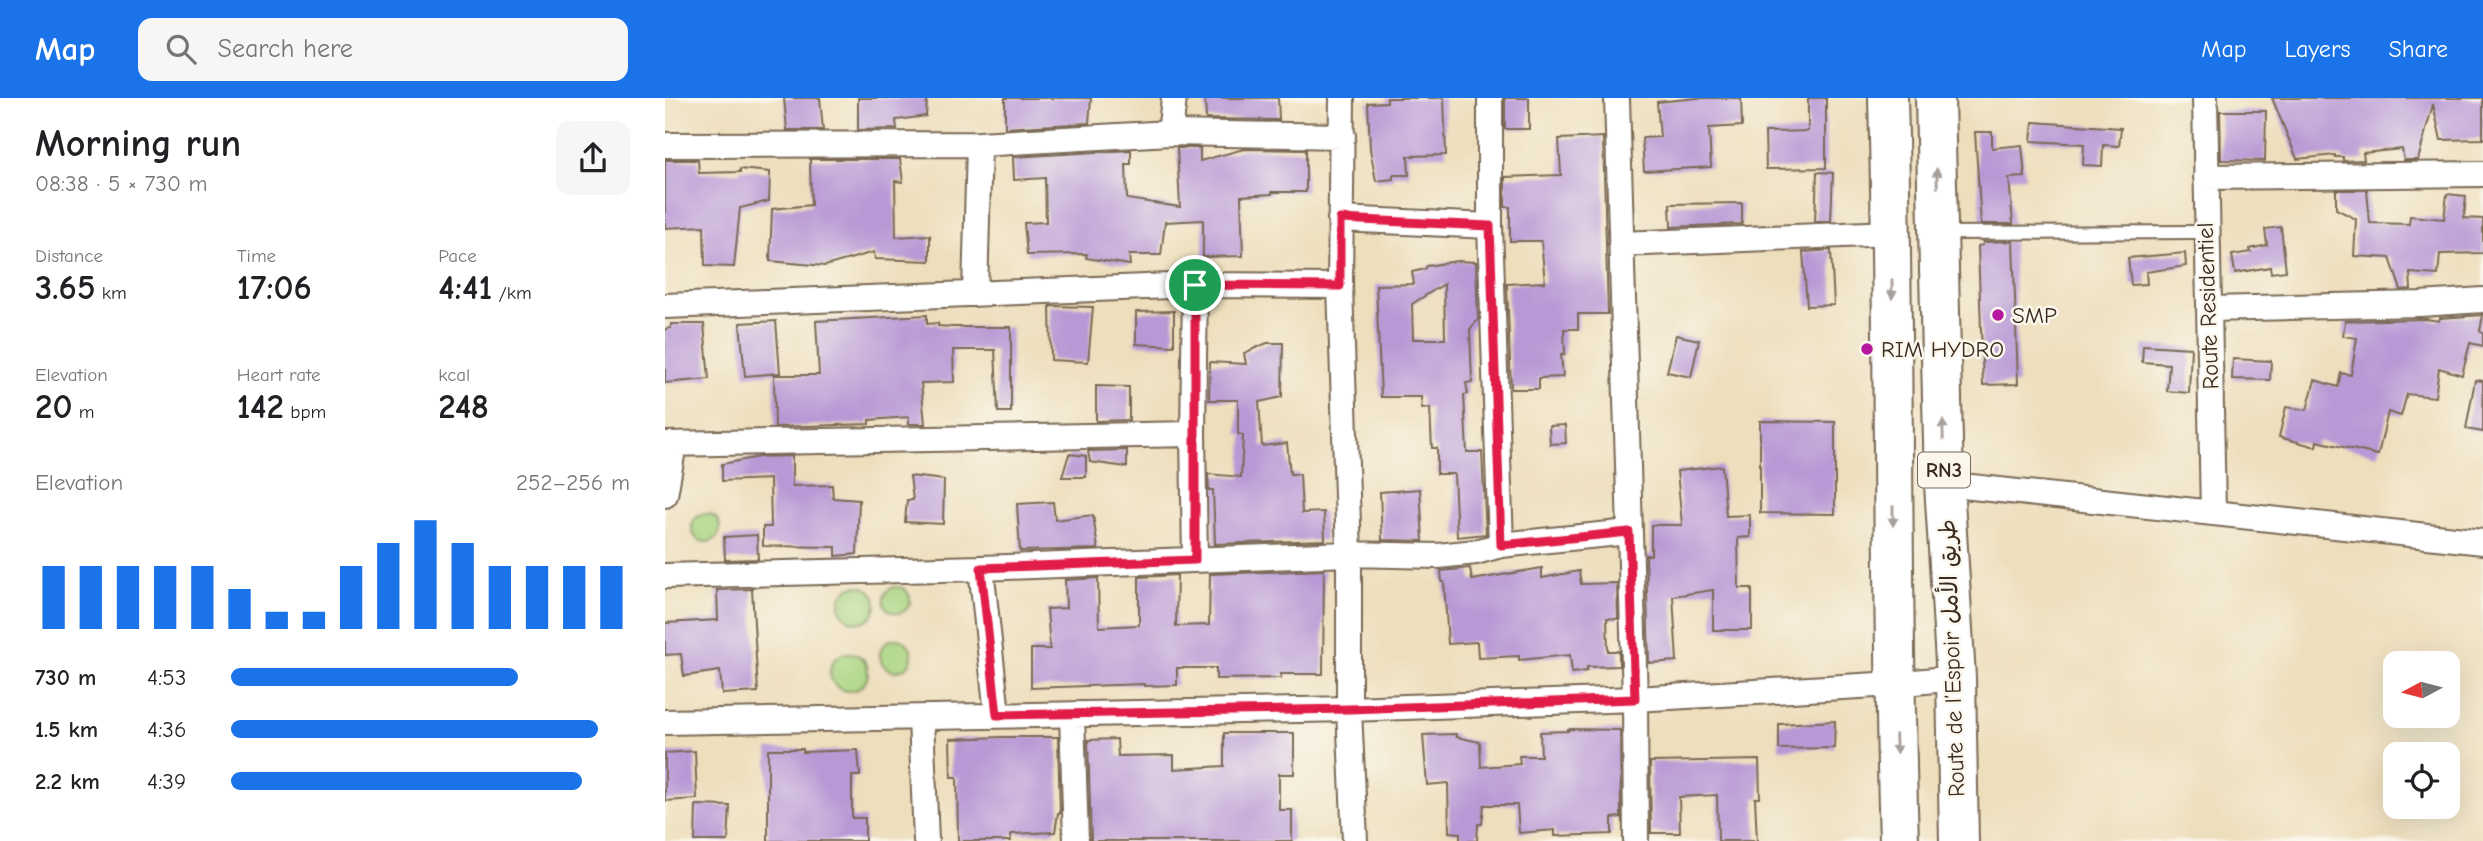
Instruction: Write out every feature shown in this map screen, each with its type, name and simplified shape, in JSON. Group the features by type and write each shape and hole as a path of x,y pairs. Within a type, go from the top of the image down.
{"highway":[{"name":"RN3","path":"1888,98 1892,233 1894,684 1899,841"},
{"name":"Route de l’Espoir طريق الأمل","path":"1935,98 1944,484 1956,678 1959,841"}],"street":[{"path":"1170,132 1174,98"},
{"path":"1342,98 1340,286 1349,554 1349,709 1355,841"},
{"path":"1490,98 1490,226 1501,545"},
{"path":"1617,98 1635,699 1636,841"},
{"name":"Route Residentiel","path":"2205,98 2213,513"},
{"path":"665,145 979,144 1170,132 1343,136"},
{"path":"975,294 979,144"},
{"path":"2206,177 2483,174"},
{"path":"1340,219 1490,226"},
{"path":"1621,244 1892,233"},
{"path":"665,306 1195,285 1340,286"},
{"path":"1195,285 1195,560"},
{"path":"2209,309 2420,304 2483,299"},
{"path":"665,495 669,444 1193,434"},
{"path":"1944,484 2483,542"},
{"path":"665,576 981,568 1349,554 1438,556 1476,552 1501,545 1629,532"},
{"path":"981,568 997,715"},
{"path":"665,722 1349,709 1635,699 1956,678"},
{"path":"1072,715 1076,841"},
{"path":"921,718 926,841"}],"lane":[{"path":"1938,233 2206,232"},
{"path":"2397,533 2483,552"}],"green space":[{"path":"706,514 716,518 720,528 716,538 706,542 696,538 692,528 696,518"},
{"path":"858,586 871,591 876,604 871,617 858,622 845,617 840,604 845,591"},
{"path":"897,587 907,590 910,600 907,610 897,613 887,610 884,600 887,590"},
{"path":"896,639 907,644 912,655 907,666 896,671 885,666 880,655 885,644"},
{"path":"849,653 863,658 868,672 863,686 849,691 835,686 830,672 835,658"}],"building":[{"path":"784,98 820,98 823,130 787,130"},
{"path":"858,98 927,98 926,116 896,120 897,129 858,130"},
{"path":"1005,98 1091,98 1089,123 1005,128"},
{"path":"1205,98 1278,98 1279,120 1206,119"},
{"path":"1387,98 1444,98 1446,155 1408,156 1409,175 1393,175 1393,179 1376,181 1370,149 1368,103 1387,102"},
{"path":"1505,98 1529,98 1529,129 1505,129"},
{"path":"1741,98 1742,126 1709,128 1711,167 1644,171 1642,138 1660,137 1657,102"},
{"path":"1808,98 1826,98 1826,168 1766,169 1765,132 1808,131"},
{"path":"2272,98 2483,98 2483,139 2441,140 2433,104 2418,160 2404,160 2402,149 2363,153 2364,160 2343,161 2343,157 2335,155 2297,159"},
{"path":"2220,111 2266,111 2265,161 2221,160"},
{"path":"2033,122 2121,128 2119,146 2103,145 2102,166 2083,165 2084,144 2031,141"},
{"path":"1975,132 1992,132 1992,148 2022,145 2025,177 2009,178 2013,224 1981,224"},
{"path":"1603,137 1608,314 1578,314 1578,329 1564,329 1565,354 1561,354 1563,377 1539,378 1539,389 1511,389 1507,284 1545,282 1541,241 1510,241 1510,207 1505,207 1505,177 1561,175 1559,139"},
{"path":"1177,148 1200,148 1200,161 1244,149 1306,150 1306,192 1241,196 1243,256 1203,257 1203,220 1165,222 1161,255 1129,255 1130,265 1086,258 1087,254 1027,255 1024,223 1046,222 1045,178 1014,180 1013,157 1131,150 1131,164 1126,164 1127,199 1180,207"},
{"path":"810,159 900,159 903,182 895,181 896,237 930,235 930,261 875,259 874,252 825,266 770,261 772,209 811,205"},
{"path":"665,160 698,160 699,173 740,172 740,169 770,172 769,201 740,208 734,267 705,266 704,226 665,228"},
{"path":"1817,172 1833,173 1831,221 1815,221"},
{"path":"2336,190 2367,190 2370,223 2409,224 2410,216 2444,219 2447,194 2466,196 2464,218 2483,219 2483,253 2440,254 2438,275 2410,273 2411,289 2401,290 2390,258 2354,256 2356,219 2336,209"},
{"path":"1742,203 1742,224 1671,227 1670,204"},
{"path":"2281,227 2286,271 2271,273 2270,267 2235,273 2232,255 2251,252 2250,249 2267,245 2265,229"},
{"name":"SMP","path":"2013,241 2018,384 1983,385 1978,246 1983,245 1983,242"},
{"path":"1831,250 1834,305 1807,306 1803,252"},
{"path":"2185,253 2186,266 2146,272 2147,284 2131,285 2128,258"},
{"path":"1457,261 1476,262 1478,320 1470,329 1472,382 1466,383 1468,394 1464,395 1467,452 1482,452 1486,534 1457,537 1454,474 1437,474 1437,448 1432,448 1430,408 1422,409 1421,397 1381,397 1376,285 1414,284 1412,272 1427,266","holes":["1444,284 1445,339 1413,339 1412,304"]},
{"path":"1050,306 1093,307 1088,362 1051,360"},
{"path":"1174,311 1174,346 1136,344 1136,312"},
{"path":"927,315 927,324 938,323 938,326 1011,327 1011,412 998,412 995,350 953,350 954,382 921,383 925,424 909,424 909,417 869,420 869,424 775,427 774,375 819,375 816,321"},
{"path":"2483,315 2480,331 2483,334 2483,346 2470,343 2462,375 2439,368 2435,397 2407,394 2401,416 2388,412 2378,455 2317,441 2316,447 2279,437 2286,407 2307,410 2315,380 2338,387 2341,373 2351,375 2357,338 2343,336 2345,321 2439,321 2440,318"},
{"path":"776,321 780,373 745,376 740,323"},
{"path":"671,324 704,324 709,379 665,383 665,329 671,328"},
{"path":"1676,335 1699,340 1691,377 1667,372"},
{"path":"1267,343 1283,343 1282,397 1259,402 1262,446 1287,443 1290,474 1300,474 1302,513 1324,512 1325,540 1215,544 1213,490 1209,490 1208,474 1241,477 1243,435 1238,434 1238,400 1209,400 1210,362 1246,364 1244,353"},
{"path":"2143,345 2191,348 2189,393 2167,391 2169,364 2142,362"},
{"path":"2233,359 2271,361 2270,380 2232,379"},
{"path":"2475,380 2483,381 2483,432 2466,429"},
{"path":"1096,386 1129,387 1129,420 1096,421"},
{"path":"1760,421 1835,422 1835,514 1760,513"},
{"path":"1565,425 1566,443 1550,444 1549,426"},
{"path":"1127,450 1127,467 1090,462 1088,451"},
{"path":"1069,454 1086,456 1086,477 1062,477"},
{"path":"792,456 792,486 832,485 833,498 859,500 857,554 836,556 836,547 763,546 763,527 771,527 770,479 722,481 722,464 759,457"},
{"path":"1722,466 1726,516 1750,515 1750,537 1738,538 1739,588 1752,588 1752,630 1713,630 1713,590 1673,596 1677,661 1649,663 1646,555 1651,555 1651,525 1682,525 1677,471"},
{"path":"910,476 944,480 943,524 905,522 907,500 913,500"},
{"path":"1420,489 1423,541 1382,540 1380,492"},
{"path":"1053,502 1055,520 1093,515 1098,549 1020,551 1017,504"},
{"path":"757,535 758,559 725,560 724,537"},
{"path":"1470,568 1472,580 1542,568 1542,578 1579,571 1581,584 1617,583 1618,619 1607,618 1608,651 1619,651 1619,666 1587,667 1587,671 1572,673 1570,655 1519,660 1519,656 1478,658 1477,642 1448,644 1441,571"},
{"path":"1324,570 1323,674 1216,679 1216,668 1177,668 1177,685 1031,688 1031,649 1050,649 1047,609 1066,608 1065,580 1098,578 1099,627 1139,625 1139,577 1177,575 1176,626 1209,625 1210,574"},
{"path":"752,589 758,692 722,694 720,671 684,676 681,654 665,655 665,623 718,620 717,590"},
{"path":"1835,721 1834,748 1779,749 1779,724"},
{"path":"1568,729 1620,730 1621,817 1612,818 1612,834 1555,836 1555,830 1519,833 1517,805 1484,805 1482,824 1478,824 1477,841 1460,841 1460,833 1449,832 1448,783 1427,785 1423,735 1456,734 1456,737 1480,742 1481,767 1520,764 1519,756 1541,756 1540,732"},
{"path":"1224,733 1294,733 1294,774 1279,774 1279,810 1292,810 1292,841 1091,841 1088,740 1117,739 1118,756 1174,755 1174,769 1224,766"},
{"path":"1058,737 1060,813 1055,832 1011,834 1011,841 958,841 957,777 951,777 950,739"},
{"path":"768,749 803,749 803,752 858,750 860,776 852,776 852,818 865,818 865,841 768,841"},
{"path":"695,751 697,799 665,801 665,753"},
{"path":"1759,760 1760,798 1755,798 1757,841 1718,841 1717,795 1679,797 1680,833 1651,833 1650,762"},
{"path":"696,805 730,806 728,841 695,841"}],"place":[{"name":"SMP","path":"1998,315"},
{"name":"RIM HYDRO","path":"1867,349"}],"route":[{"path":"1340,219 1490,226 1501,545 1629,532 1635,699 1349,709 997,715 981,568 1195,560 1195,285 1340,286 1340,219"}]}
